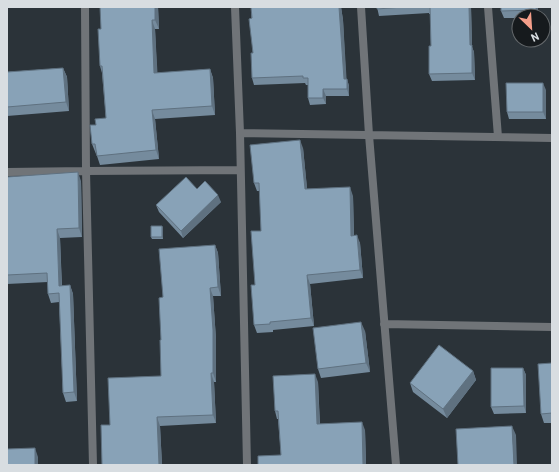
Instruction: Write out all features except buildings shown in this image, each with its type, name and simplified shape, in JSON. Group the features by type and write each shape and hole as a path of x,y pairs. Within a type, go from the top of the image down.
{"street":[{"path":"85,7 86,171 93,465"},
{"path":"235,7 240,133 247,465"},
{"path":"361,7 369,135 396,465"},
{"path":"488,7 498,137"},
{"path":"240,133 552,138"},
{"path":"7,172 240,170"},
{"path":"384,324 552,327"}]}
